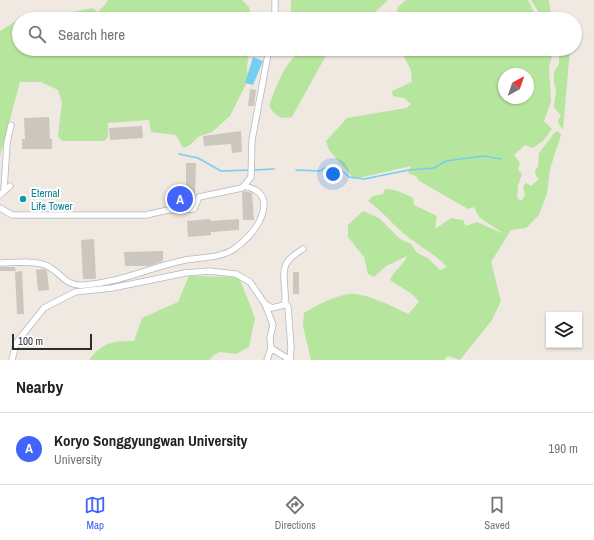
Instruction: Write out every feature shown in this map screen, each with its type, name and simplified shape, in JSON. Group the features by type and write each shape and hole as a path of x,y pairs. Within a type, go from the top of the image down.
{"lane":[{"path":"275,0 275,12"},
{"path":"244,186 251,177 252,140 268,56"},
{"path":"2,192 7,144 12,125"},
{"path":"2,192 10,186"},
{"path":"0,208 12,216 146,215 168,210 194,209 199,197 244,186 253,188 260,194 264,202 263,211 258,224 250,235 234,249 222,254 181,261 113,281 84,286 72,285 47,265 40,263 0,263"},
{"path":"271,348 290,360 291,347 288,307 286,302 283,275 285,265 289,257 302,249"},
{"path":"12,360 16,343 44,308 75,292 112,288 185,273 209,271 236,274 250,282 265,304 274,325 270,338 271,348 267,360"},
{"path":"265,304 272,308 284,305 286,302"}],"green space":[{"path":"107,0 242,0 249,7 250,12 98,12 108,1"},
{"path":"291,0 388,0 375,12 291,12"},
{"path":"406,0 528,0 534,12 397,12 398,7"},
{"path":"531,0 549,0 550,12 539,12"},
{"path":"93,8 98,12 71,12"},
{"path":"12,24 12,56 249,56 247,66 248,80 230,116 212,132 198,137 190,145 183,148 176,135 151,132 149,120 108,123 108,137 104,141 62,141 58,136 62,102 58,90 41,82 20,82 0,156 0,31"},
{"path":"295,56 327,56 292,117 284,118 273,112 269,106 278,83"},
{"path":"404,56 552,56 549,67 551,101 544,121 552,129 543,141 533,148 525,145 514,155 520,163 518,170 522,174 518,185 517,197 521,201 525,196 523,186 526,183 531,186 539,179 536,176 535,170 538,167 539,153 555,132 558,131 561,135 550,169 547,193 539,215 526,228 511,230 491,262 501,301 492,320 460,360 448,356 444,360 311,360 303,326 304,313 314,307 338,297 356,294 379,301 408,314 419,302 409,292 390,280 407,256 386,266 374,277 368,274 364,257 348,237 348,225 363,211 379,218 400,239 411,244 417,253 428,258 440,270 447,267 437,257 403,233 382,212 368,201 373,196 383,194 385,189 389,189 413,198 414,205 437,216 435,229 451,218 463,220 466,226 477,222 504,234 479,217 474,207 468,209 419,181 416,176 408,173 411,166 354,179 329,150 326,141 347,118 406,108 411,104 404,98 393,96 392,91 412,82 411,70"},
{"path":"559,56 569,56 563,129 559,125 558,120 561,116 554,107 556,90 554,83 554,72 559,64"},
{"path":"189,276 239,277 255,318 249,347 236,354 219,352 209,359 211,360 89,360 99,349 104,346 120,341 134,341 142,318 178,302"}],"water":[{"path":"253,57 263,61 253,85 245,83"}],"building":[{"path":"250,89 256,90 254,106 248,106"},
{"path":"49,117 52,149 22,149 22,139 25,139 24,118"},
{"path":"142,126 143,138 110,140 109,128"},
{"path":"241,131 242,152 232,153 231,144 204,146 203,136"},
{"path":"186,163 196,163 195,195 186,195"},
{"path":"245,191 252,193 254,220 243,220 242,192"},
{"path":"210,219 210,221 239,219 239,230 211,232 211,235 188,237 187,221"},
{"path":"94,239 96,279 83,279 81,240"},
{"path":"163,251 163,261 149,266 125,266 124,252"},
{"path":"0,267 15,267 16,271 0,271"},
{"path":"44,269 47,271 49,290 38,291 36,270"},
{"path":"22,271 24,314 17,314 15,272"},
{"path":"293,272 299,272 299,294 293,294"}],"waterway":[{"path":"179,154 198,158 221,171 250,170"},
{"path":"296,170 320,171 326,167 337,166 349,177 364,179 409,170 434,168 446,161 483,156 501,159"},
{"path":"254,170 274,169"}],"place":[{"name":"Eternal Life Tower","path":"23,199"},
{"name":"Koryo Songgyungwan University","path":"180,199"}]}
